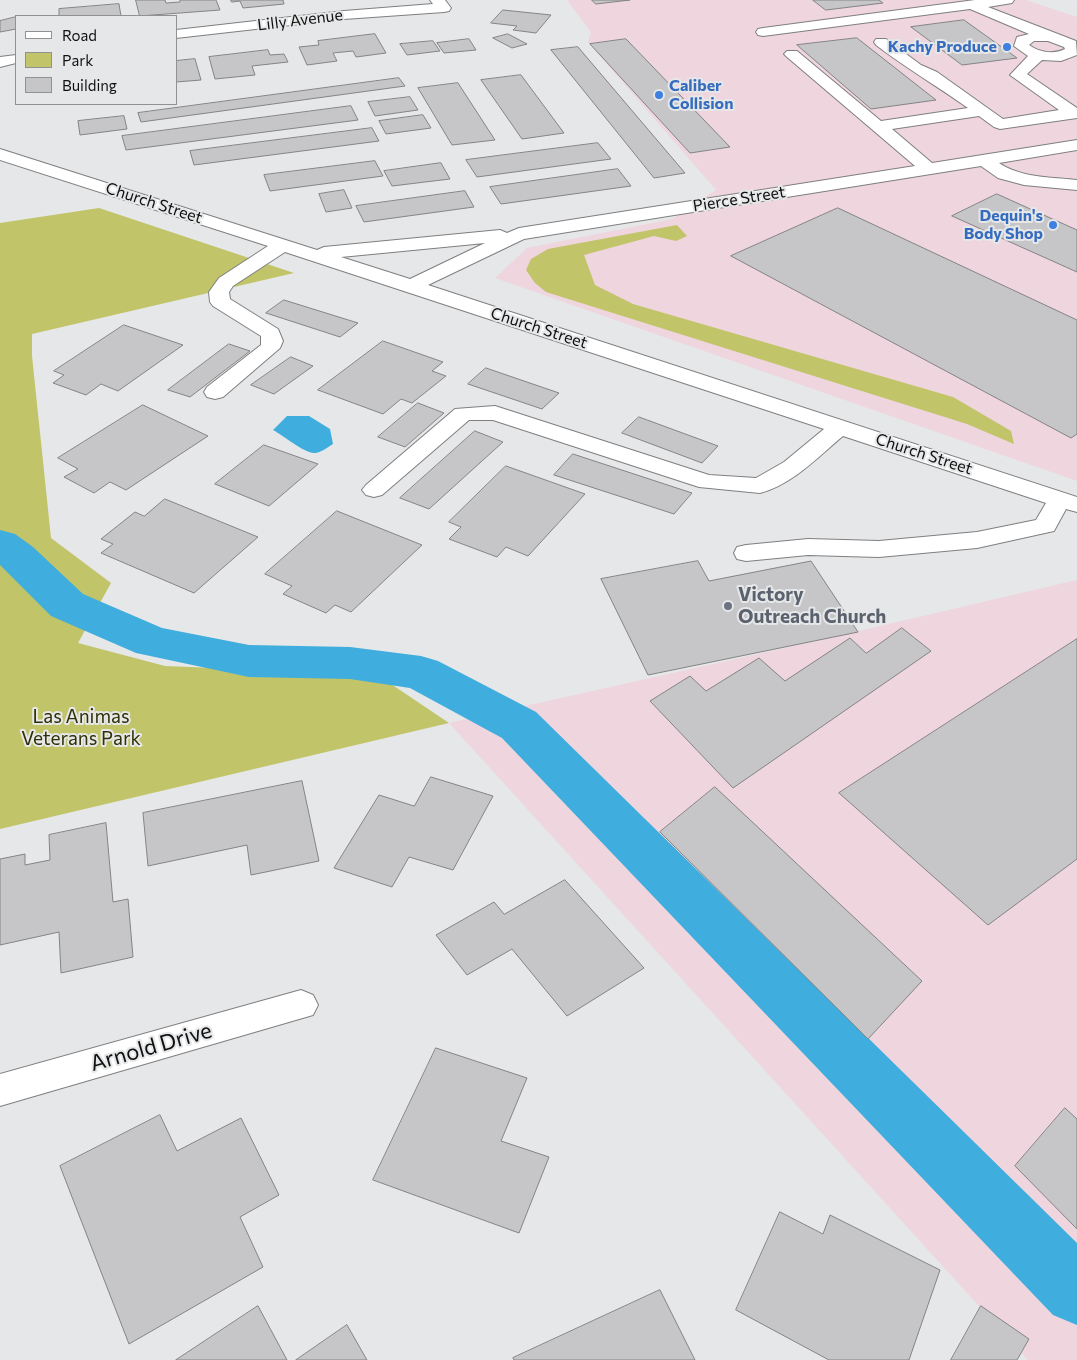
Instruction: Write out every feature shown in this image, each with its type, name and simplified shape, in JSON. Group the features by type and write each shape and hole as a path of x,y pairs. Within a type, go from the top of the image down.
{"street":[{"name":"Lilly Avenue","path":"178,34 344,15 444,8 438,0"},
{"path":"763,32 1006,0"},
{"path":"970,5 1071,44 1073,51 1056,56 1038,55 1024,50 1020,43 1026,38 1049,36"},
{"path":"880,42 916,68 932,75 1038,151"},
{"path":"792,54 929,169"},
{"path":"1038,55 1018,75 1075,113"},
{"path":"0,62 15,58"},
{"path":"878,126 982,111"},
{"path":"1000,124 1075,113"},
{"name":"Pierce Street","path":"411,286 519,234 1077,145"},
{"name":"Church Street","path":"0,154 411,286 1069,502"},
{"path":"984,160 1004,174 1030,181 1077,185"},
{"path":"312,255 519,234"},
{"path":"215,392 270,348 273,341 271,333 220,302 219,292 226,282 283,245"},
{"path":"374,490 464,414 495,413 707,482 760,486 792,467 840,427"},
{"path":"746,553 808,547 879,548 977,540 1045,526 1069,502"},
{"name":"Arnold Drive","path":"0,1090 301,1005"}],"shaded area":[{"path":"567,0 1026,0 1077,17 1077,481 495,278 527,248 672,219 716,190 588,42 591,32"},
{"path":"1077,580 1077,1360 1028,1360 449,723"}],"green space":[{"name":"Las Animas Veterans Park","path":"99,208 294,273 32,334 32,356 51,538 111,583 78,643 165,666 338,673 391,684 449,723 0,829 0,223"},
{"path":"677,225 687,236 676,241 654,236 584,255 595,285 633,304 953,397 1011,431 1014,444 967,424 546,292 535,283 526,270 531,259 548,249"}],"water":[{"path":"287,416 309,416 330,429 333,444 322,451 311,453 273,430"}],"building":[{"path":"136,0 165,0 166,3 180,2 180,0 216,0 220,10 153,15 140,15"},
{"path":"231,0 283,0 284,4 243,8 240,1 232,2"},
{"path":"592,0 630,0 596,4"},
{"path":"813,0 879,0 883,3 826,10"},
{"path":"119,4 121,15 59,15 59,9"},
{"path":"503,10 551,15 536,33 513,30 517,26 491,23"},
{"path":"15,17 15,29 0,32 0,21"},
{"path":"964,20 1017,58 962,65 911,27"},
{"path":"375,34 386,53 356,57 353,51 333,53 337,61 307,65 299,47 319,45 318,41"},
{"path":"508,34 527,44 512,48 493,38"},
{"path":"857,38 936,100 871,109 797,45"},
{"path":"469,39 476,50 444,53 437,43"},
{"name":"Caliber Collision","path":"626,39 730,147 690,153 590,44"},
{"path":"433,41 440,51 407,55 400,44"},
{"path":"578,47 685,173 654,178 551,50"},
{"path":"268,50 270,55 284,54 288,62 252,66 255,75 215,79 209,57"},
{"path":"195,59 201,80 178,82 178,61"},
{"path":"521,75 564,133 522,139 481,80"},
{"path":"399,78 405,86 141,122 138,113"},
{"path":"458,83 495,140 452,145 418,88"},
{"path":"410,97 418,110 375,116 368,102"},
{"path":"351,106 358,120 126,150 122,136"},
{"path":"423,115 431,128 386,134 379,121"},
{"path":"124,116 127,129 80,135 78,121"},
{"path":"372,128 379,141 194,165 190,151"},
{"path":"598,143 611,159 477,177 466,160"},
{"path":"375,161 383,176 270,191 264,175"},
{"path":"441,163 450,179 392,186 384,171"},
{"path":"618,169 631,186 501,204 490,187"},
{"path":"344,190 352,208 326,212 319,194"},
{"path":"465,191 474,207 364,222 356,206"},
{"path":"997,194 1077,230 1077,272 952,216"},
{"path":"838,208 1077,320 1077,434 1071,438 731,256"},
{"path":"284,300 358,323 340,337 266,313"},
{"path":"124,325 183,345 118,391 101,384 86,395 53,383 64,375 54,371"},
{"path":"383,341 443,362 432,371 446,376 412,403 401,399 383,414 318,390"},
{"path":"229,344 250,351 190,397 168,390"},
{"path":"291,357 313,366 274,394 251,385"},
{"path":"486,368 559,393 542,409 468,384"},
{"path":"418,403 444,413 405,447 378,437"},
{"path":"143,405 208,436 126,490 110,482 94,493 64,477 78,469 58,458"},
{"path":"639,417 718,446 702,463 622,433"},
{"path":"475,431 503,442 429,509 400,498"},
{"path":"264,445 318,464 269,506 215,484"},
{"path":"573,454 692,493 674,514 554,475"},
{"path":"506,466 585,494 528,556 506,547 497,557 449,539 461,527 449,522"},
{"path":"165,499 258,537 194,593 101,553 113,544 101,539 135,512 144,516"},
{"path":"337,511 422,545 351,612 335,605 326,613 283,594 292,586 265,574"},
{"name":"Victory Outreach Church","path":"698,561 709,581 811,561 858,632 648,675 601,579"},
{"path":"902,628 931,651 733,788 650,701 690,676 706,691 759,658 785,681 850,638 866,653"},
{"path":"1077,639 1077,859 988,925 839,793"},
{"path":"431,777 493,796 453,870 409,857 392,887 334,868 379,795 414,806"},
{"path":"302,781 319,861 251,875 247,845 148,866 143,813"},
{"path":"715,787 922,981 868,1039 660,832"},
{"path":"106,823 113,902 128,899 133,957 61,973 59,932 0,945 0,859 25,854 25,865 50,860 49,835"},
{"path":"565,880 644,968 567,1016 512,949 467,975 436,935 494,902 504,914"},
{"path":"436,1048 527,1078 501,1141 549,1157 519,1233 373,1180"},
{"path":"1065,1108 1077,1119 1077,1229 1015,1166"},
{"path":"160,1115 177,1151 241,1118 279,1195 240,1217 263,1267 129,1344 60,1166"},
{"path":"780,1212 823,1234 830,1215 940,1270 909,1360 829,1360 736,1310"},
{"path":"660,1290 695,1360 514,1360 513,1358"},
{"path":"258,1306 287,1360 176,1360"},
{"path":"981,1306 1029,1339 1017,1360 951,1360"},
{"path":"347,1325 367,1360 296,1360"}],"waterway":[{"path":"0,544 18,557 67,605 152,642 249,661 350,663 421,673 519,725 1077,1291"}],"place":[{"name":"Kachy Produce","path":"1007,47"},
{"name":"Caliber Collision","path":"659,95"},
{"name":"Dequin's Body Shop","path":"1053,225"},
{"name":"Victory Outreach Church","path":"728,606"}]}
